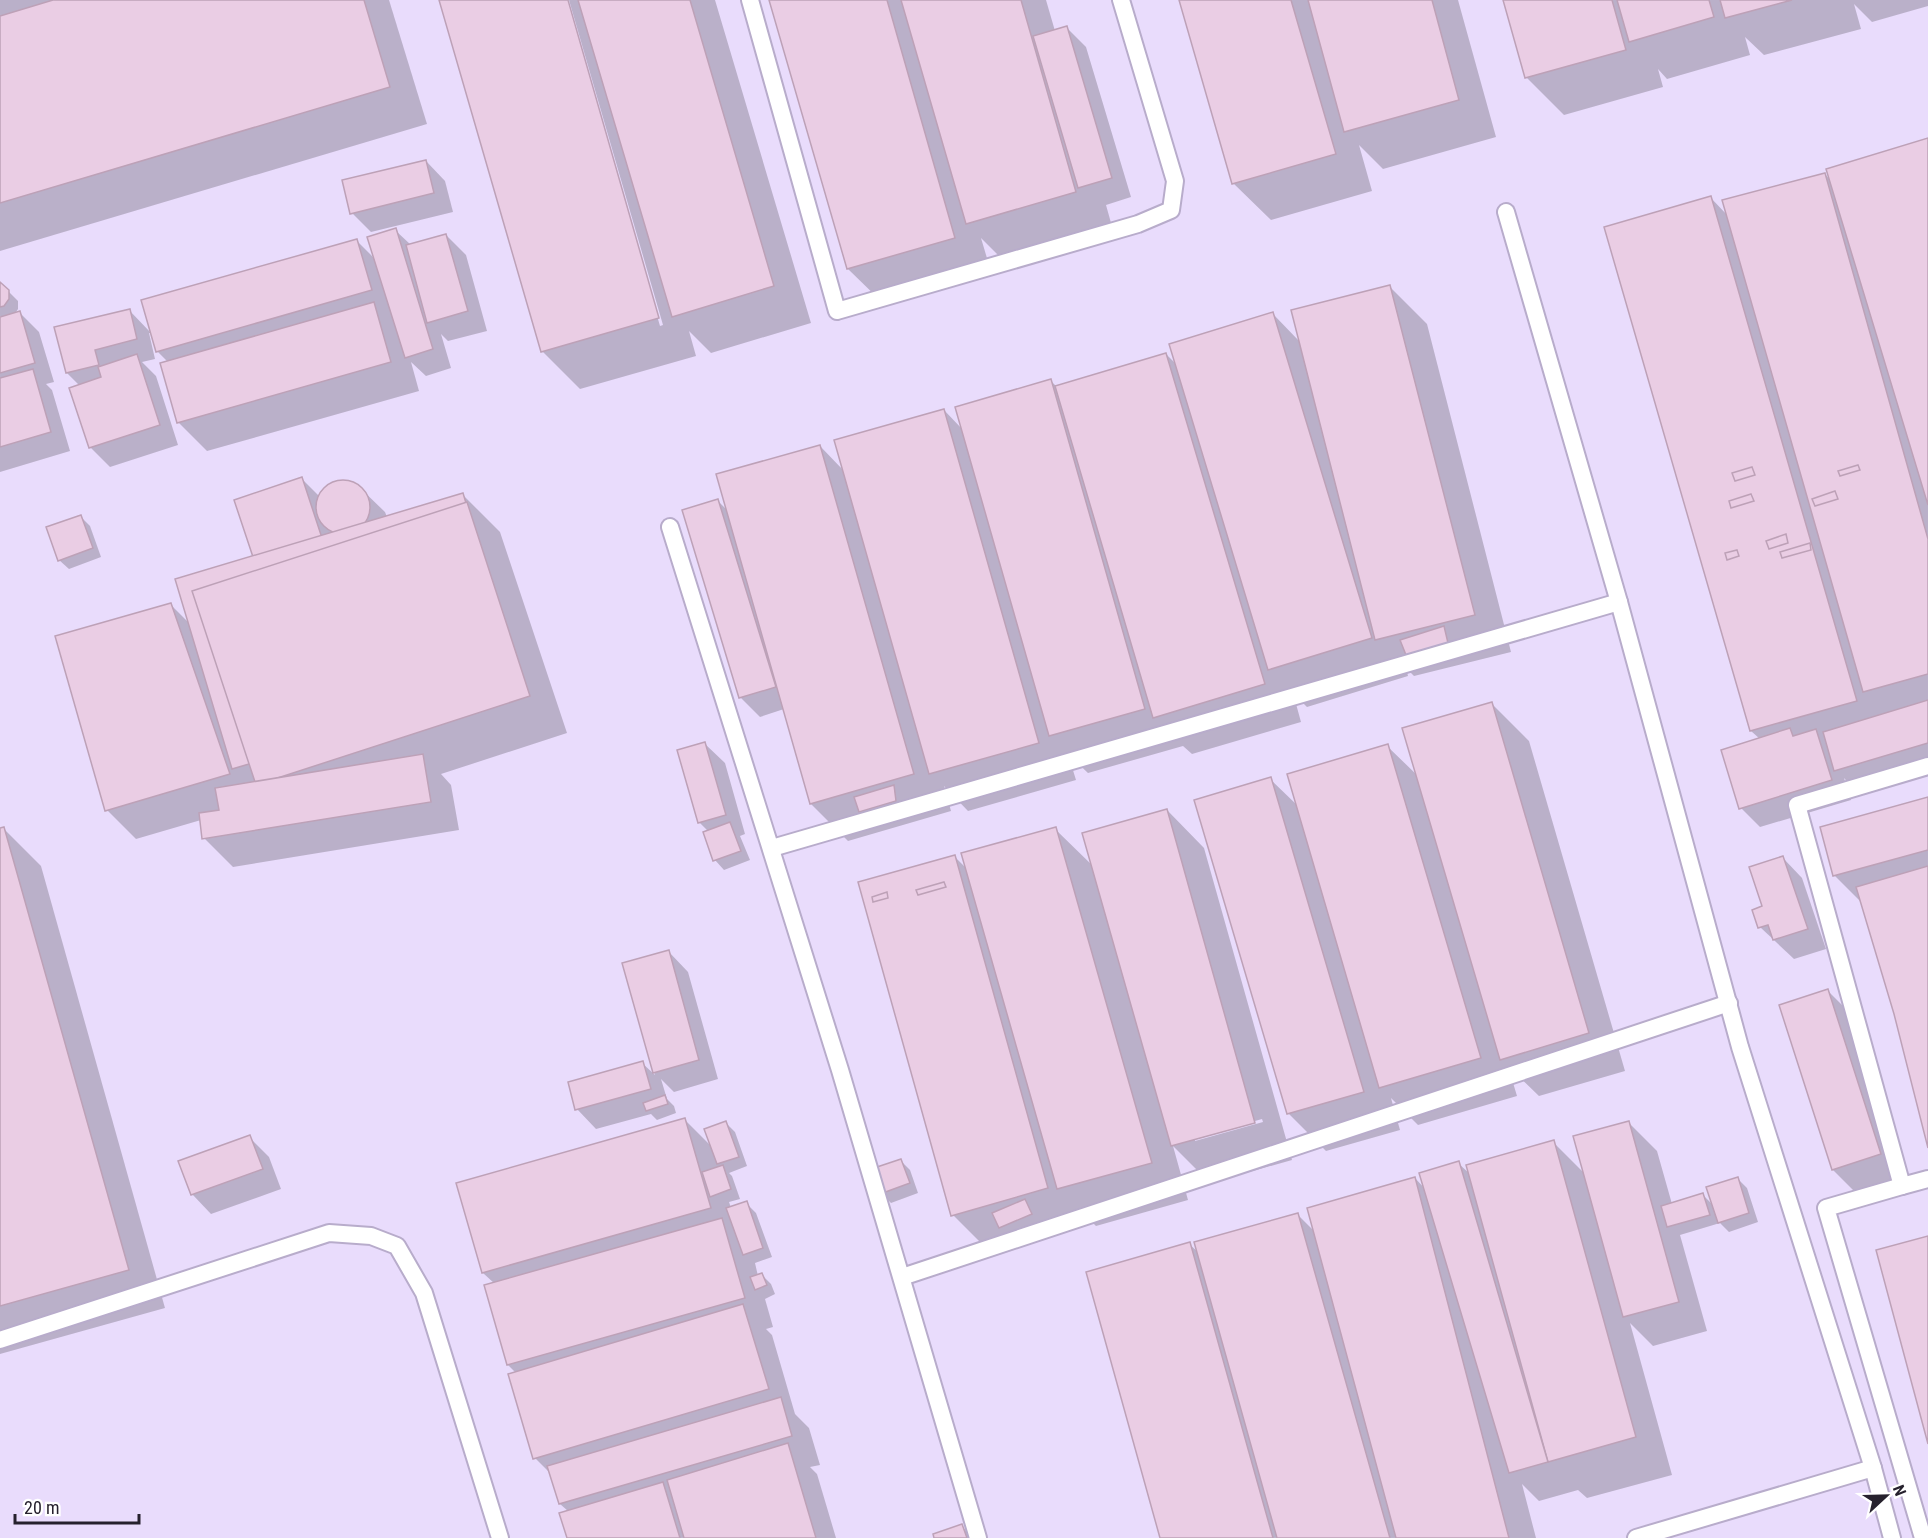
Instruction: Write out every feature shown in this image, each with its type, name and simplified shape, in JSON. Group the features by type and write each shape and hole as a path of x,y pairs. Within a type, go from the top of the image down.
{"lane":[{"path":"750,0 837,311 1138,224 1172,210 1175,181 1121,0"},
{"path":"1506,212 1619,602 1740,1047 1873,1468 1892,1538"},
{"path":"670,527 772,848 902,1276 978,1538"},
{"path":"772,848 1619,602"},
{"path":"1902,1186 1797,805 1928,766"},
{"path":"902,1276 1729,1003"},
{"path":"1923,1538 1826,1208 1928,1179"},
{"path":"0,1340 330,1233 371,1236 397,1246 424,1293 500,1538"},
{"path":"1636,1538 1873,1468"}],"shaded area":[{"path":"0,0 1928,0 1928,1538 0,1538"}],"building":[{"path":"53,0 364,0 390,87 0,203 0,16"},
{"path":"439,0 568,0 659,318 541,352"},
{"path":"578,0 690,0 774,286 672,317"},
{"path":"769,0 887,0 955,238 847,269"},
{"path":"901,0 1021,0 1076,192 966,224"},
{"path":"1179,0 1291,0 1336,154 1232,184"},
{"path":"1308,0 1432,0 1459,100 1344,132"},
{"path":"1503,0 1612,0 1626,50 1525,78"},
{"path":"1617,0 1709,0 1714,17 1629,42"},
{"path":"1720,0 1792,0 1725,18"},
{"path":"1067,26 1112,178 1078,188 1033,36"},
{"path":"1928,138 1928,505 1826,169"},
{"path":"426,160 434,193 350,214 342,180"},
{"path":"1825,173 1928,539 1928,674 1863,692 1722,200"},
{"path":"1711,196 1857,701 1750,731 1604,227"},
{"path":"396,228 433,349 405,358 367,237"},
{"path":"446,234 468,311 427,323 406,245"},
{"path":"357,239 372,290 156,352 141,300"},
{"path":"0,282 9,290 9,299 4,306 0,307"},
{"path":"1390,285 1475,615 1375,640 1291,310"},
{"path":"374,302 391,362 177,423 160,363"},
{"path":"130,309 137,339 95,350 99,365 66,373 54,327"},
{"path":"20,311 35,363 0,373 0,317"},
{"path":"1273,312 1372,638 1268,670 1169,344"},
{"path":"1166,353 1265,684 1153,718 1055,386"},
{"path":"137,354 160,425 89,448 69,388 101,377 98,367"},
{"path":"33,369 51,432 0,447 0,378"},
{"path":"1051,379 1145,709 1049,736 955,407"},
{"path":"944,409 1039,743 929,774 834,440"},
{"path":"820,445 914,774 810,804 716,474"},
{"path":"1858,465 1860,470 1840,476 1838,471"},
{"path":"1752,467 1755,475 1735,481 1732,473"},
{"path":"302,477 322,538 254,560 234,500"},
{"path":"338,480 348,480 358,484 366,492 370,507 366,522 358,530 348,534 338,534 328,530 320,522 316,512 316,502 320,492 328,484"},
{"path":"1835,491 1838,499 1815,506 1812,499"},
{"path":"463,493 520,684 232,769 175,579"},
{"path":"1751,494 1754,501 1731,508 1729,501"},
{"path":"718,499 776,687 739,698 682,510"},
{"path":"467,502 530,696 256,785 192,591"},
{"path":"81,515 93,548 58,561 46,527"},
{"path":"1786,534 1788,543 1769,549 1766,541"},
{"path":"1810,543 1811,550 1782,558 1780,552"},
{"path":"1737,550 1739,556 1727,560 1725,553"},
{"path":"171,603 230,774 105,811 55,636"},
{"path":"1444,626 1448,643 1406,655 1400,640"},
{"path":"1928,700 1928,743 1834,771 1823,732"},
{"path":"1492,702 1589,1033 1500,1060 1402,728"},
{"path":"1790,728 1793,736 1816,729 1832,780 1739,809 1721,750"},
{"path":"705,742 726,815 698,823 677,750"},
{"path":"1388,744 1481,1058 1379,1088 1287,774"},
{"path":"423,754 431,802 202,839 199,813 219,810 215,788"},
{"path":"1271,777 1364,1092 1287,1114 1194,800"},
{"path":"894,785 896,801 859,812 854,797"},
{"path":"1928,797 1928,850 1833,876 1820,827"},
{"path":"1167,809 1255,1123 1171,1146 1082,833"},
{"path":"730,822 741,851 713,861 703,832"},
{"path":"4,827 129,1270 0,1306 0,828"},
{"path":"1056,827 1152,1163 1057,1189 961,853"},
{"path":"955,855 1048,1188 951,1216 858,882"},
{"path":"1783,856 1808,929 1773,940 1768,925 1758,928 1752,910 1762,906 1749,867"},
{"path":"1928,866 1928,1148 1894,1014 1856,887"},
{"path":"944,882 946,887 918,895 916,890"},
{"path":"887,892 888,898 873,902 872,897"},
{"path":"669,950 699,1060 653,1073 622,963"},
{"path":"1828,989 1881,1154 1832,1170 1779,1005"},
{"path":"643,1061 651,1089 575,1110 568,1082"},
{"path":"665,1095 668,1104 646,1111 643,1103"},
{"path":"685,1118 711,1208 482,1273 456,1183"},
{"path":"726,1121 739,1157 717,1164 704,1129"},
{"path":"1629,1121 1679,1302 1623,1317 1573,1136"},
{"path":"250,1135 263,1169 191,1195 178,1161"},
{"path":"1554,1140 1636,1437 1548,1462 1466,1165"},
{"path":"901,1159 910,1183 880,1194 871,1169"},
{"path":"1459,1161 1548,1462 1509,1473 1419,1173"},
{"path":"723,1165 731,1189 710,1197 702,1172"},
{"path":"1415,1177 1509,1538 1396,1538 1307,1208"},
{"path":"1738,1177 1749,1213 1718,1223 1706,1187"},
{"path":"1703,1193 1710,1215 1667,1227 1661,1206"},
{"path":"1025,1199 1032,1214 999,1228 992,1213"},
{"path":"747,1201 763,1248 743,1255 726,1208"},
{"path":"1298,1213 1390,1538 1277,1538 1194,1242"},
{"path":"722,1218 745,1298 507,1365 484,1285"},
{"path":"1928,1236 1928,1444 1876,1250"},
{"path":"1190,1242 1273,1538 1160,1538 1086,1272"},
{"path":"762,1273 767,1285 755,1290 750,1277"},
{"path":"743,1304 769,1389 533,1459 508,1374"},
{"path":"781,1397 792,1436 559,1504 547,1466"},
{"path":"788,1443 816,1538 684,1538 667,1480"},
{"path":"663,1482 680,1538 567,1538 559,1513"},
{"path":"962,1524 967,1538 934,1538 933,1534"}]}
